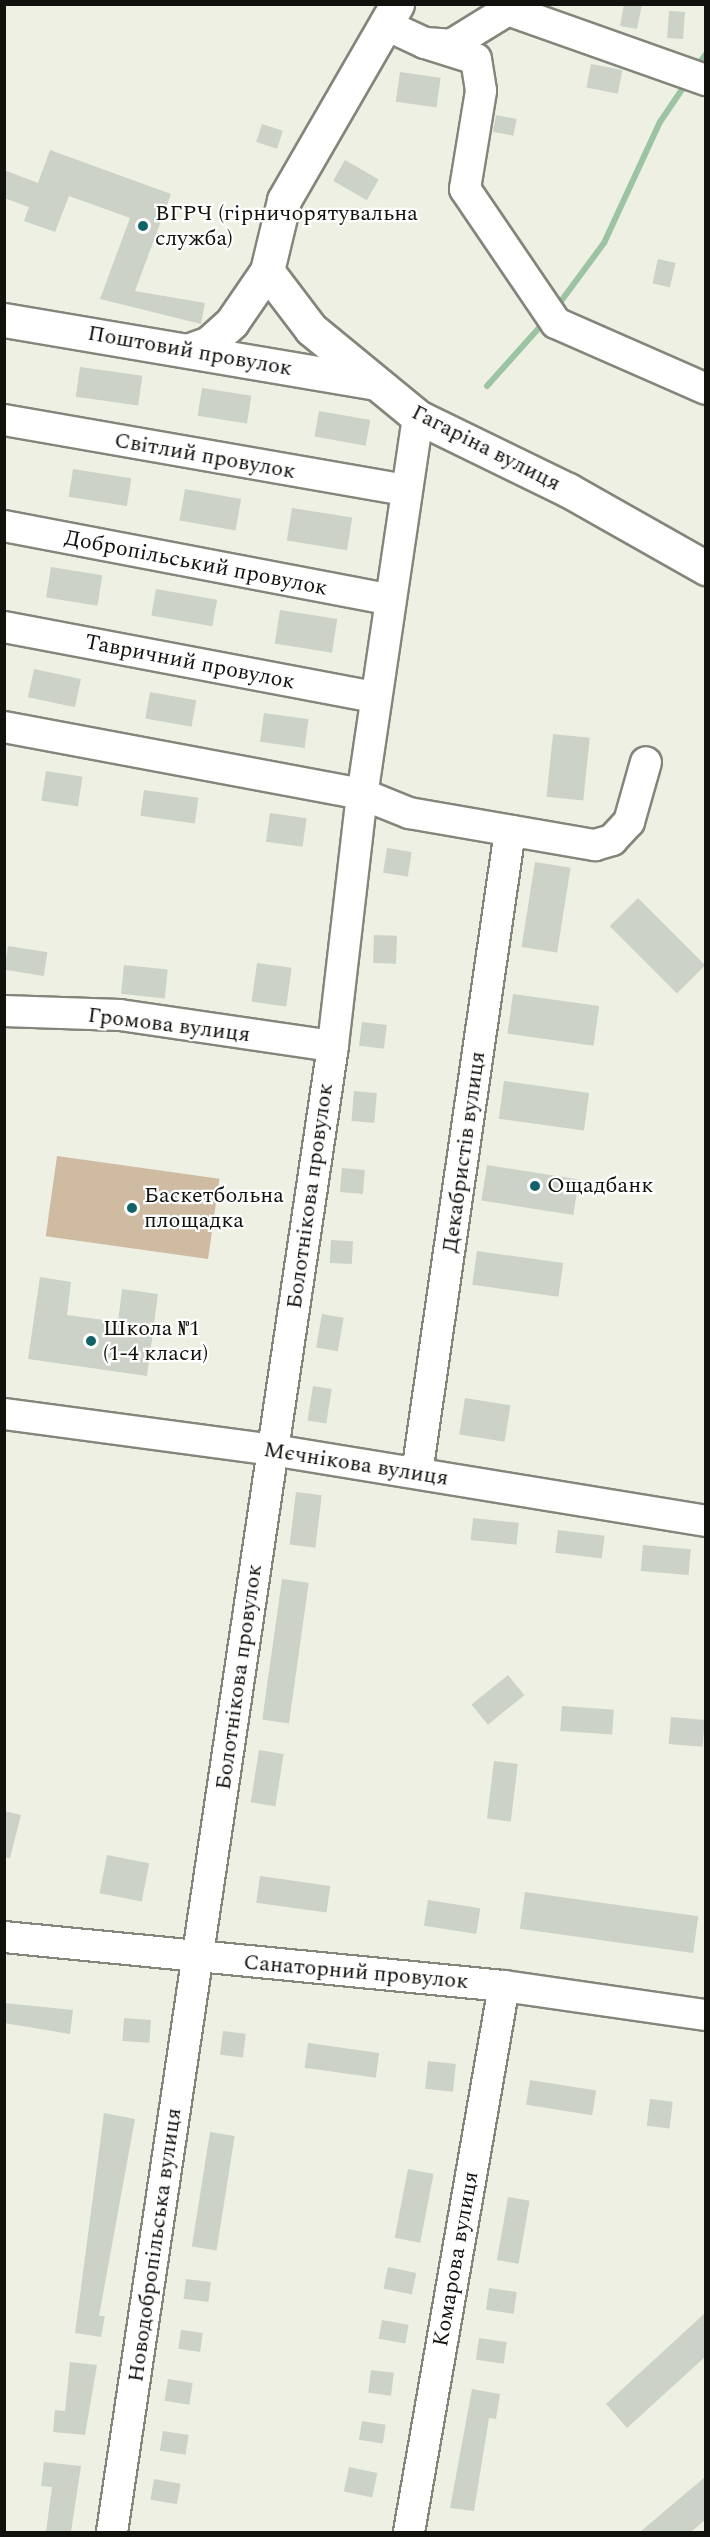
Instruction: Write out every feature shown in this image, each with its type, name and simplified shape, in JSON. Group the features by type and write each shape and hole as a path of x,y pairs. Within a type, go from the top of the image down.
{"main road":[{"path":"190,351 209,343 232,322 267,272 284,200 391,15"},
{"name":"Гагаріна вулиця","path":"267,272 311,329 418,417 568,490 705,568"},
{"name":"Поштовий провулок","path":"4,320 376,383"}],"street":[{"path":"425,43 451,45 471,37 508,10 705,80"},
{"path":"391,15 425,43 476,59 481,92 465,189 547,312 705,389"},
{"name":"Болотнікова провулок","path":"198,1958 333,1046 387,599 418,417"},
{"name":"Світлий провулок","path":"4,420 406,490"},
{"name":"Добропільський провулок","path":"4,526 387,599"},
{"name":"Тавричний провулок","path":"4,627 375,697"},
{"path":"4,726 362,794 409,813 595,845 612,840 629,822 646,762"},
{"name":"Декабристів вулиця","path":"417,1473 510,831"},
{"name":"Громова вулиця","path":"4,1011 120,1015 333,1046"},
{"name":"Мєчнікова вулиця","path":"4,1414 273,1449 705,1521"},
{"name":"Санаторний провулок","path":"4,1937 198,1958 504,1986 705,2015"},
{"name":"Новодобропільська вулиця","path":"112,2532 198,1958"},
{"name":"Комарова вулиця","path":"409,2532 504,1986"}],"shaded area":[{"name":"Баскетбольна площадка","path":"57,1156 219,1179 208,1259 46,1236"}],"building":[{"path":"624,4 642,4 637,29 620,26"},
{"path":"669,11 685,12 683,39 667,38"},
{"path":"591,64 622,70 618,94 586,88"},
{"path":"400,72 441,78 436,107 396,102"},
{"path":"496,115 517,119 513,136 493,132"},
{"path":"262,124 283,131 277,149 256,142"},
{"name":"ВГРЧ (гірничорятувальна служба)","path":"50,150 171,194 135,291 205,303 201,324 100,299 130,218 69,196 55,232 24,221 29,207 4,198 4,170 38,183"},
{"path":"345,160 379,180 367,200 333,181"},
{"path":"658,259 676,263 670,287 652,283"},
{"path":"80,367 142,376 138,405 76,397"},
{"path":"202,388 251,396 247,423 198,416"},
{"path":"319,411 370,420 366,446 314,437"},
{"path":"73,469 131,478 127,506 69,497"},
{"path":"185,489 241,499 236,530 179,521"},
{"path":"292,508 352,518 347,550 287,541"},
{"path":"51,567 102,575 98,606 46,598"},
{"path":"156,589 217,600 212,626 151,616"},
{"path":"280,610 337,619 332,653 275,644"},
{"path":"34,669 81,679 75,707 28,697"},
{"path":"150,692 196,700 192,727 145,719"},
{"path":"264,713 309,719 305,748 260,742"},
{"path":"553,734 590,738 583,801 546,797"},
{"path":"46,771 83,777 78,806 41,801"},
{"path":"144,790 198,798 195,823 140,816"},
{"path":"270,813 307,818 303,847 266,842"},
{"path":"387,848 412,852 408,877 383,873"},
{"path":"535,862 571,868 557,953 522,947"},
{"path":"638,898 705,965 677,993 610,926"},
{"path":"374,935 397,936 396,964 373,963"},
{"path":"8,946 48,952 44,976 4,970"},
{"path":"257,963 292,968 286,1006 252,1002"},
{"path":"124,965 168,970 165,998 121,994"},
{"path":"513,994 599,1006 594,1046 507,1034"},
{"path":"362,1022 387,1025 384,1049 359,1046"},
{"path":"504,1081 589,1093 584,1131 499,1119"},
{"path":"354,1091 377,1093 374,1123 351,1121"},
{"path":"487,1165 579,1180 573,1215 481,1201"},
{"path":"342,1168 365,1170 363,1194 340,1192"},
{"path":"331,1240 353,1241 352,1264 330,1263"},
{"path":"477,1251 563,1263 558,1297 472,1285"},
{"name":"Школа №1 (1-4 класи)","path":"40,1277 71,1282 67,1315 118,1322 122,1289 158,1294 147,1376 28,1359"},
{"path":"322,1314 344,1318 338,1351 316,1347"},
{"path":"313,1386 332,1389 326,1424 308,1421"},
{"path":"465,1398 510,1405 505,1442 459,1435"},
{"path":"296,1492 322,1495 315,1548 290,1545"},
{"path":"473,1518 519,1523 516,1545 471,1540"},
{"path":"558,1530 605,1536 602,1559 555,1553"},
{"path":"643,1545 691,1549 689,1575 641,1571"},
{"path":"282,1579 309,1583 289,1723 262,1720"},
{"path":"508,1675 524,1695 488,1725 471,1705"},
{"path":"562,1706 614,1710 612,1735 560,1731"},
{"path":"671,1717 705,1720 703,1747 669,1744"},
{"path":"259,1750 284,1754 275,1806 251,1802"},
{"path":"494,1761 518,1764 511,1821 487,1819"},
{"path":"4,1811 21,1815 10,1858 4,1857"},
{"path":"107,1855 149,1863 142,1901 100,1893"},
{"path":"260,1876 330,1886 327,1913 256,1903"},
{"path":"525,1892 698,1916 693,1953 520,1929"},
{"path":"428,1900 480,1908 476,1934 424,1926"},
{"path":"4,2003 73,2010 70,2034 4,2023"},
{"path":"124,2018 151,2020 149,2043 122,2041"},
{"path":"223,2031 246,2034 243,2058 220,2055"},
{"path":"308,2043 379,2053 376,2078 305,2068"},
{"path":"428,2061 456,2064 453,2092 425,2089"},
{"path":"530,2080 596,2090 592,2115 526,2105"},
{"path":"650,2099 673,2102 670,2129 647,2126"},
{"path":"104,2113 135,2119 99,2316 105,2316 101,2337 75,2333"},
{"path":"210,2132 235,2136 217,2250 192,2247"},
{"path":"408,2169 434,2174 420,2243 395,2238"},
{"path":"508,2197 530,2201 519,2264 497,2260"},
{"path":"388,2267 416,2273 412,2295 383,2289"},
{"path":"186,2279 211,2282 208,2302 184,2299"},
{"path":"489,2288 517,2292 514,2314 486,2310"},
{"path":"705,2313 705,2357 627,2428 606,2404"},
{"path":"382,2320 409,2325 405,2343 379,2339"},
{"path":"181,2330 203,2333 200,2352 178,2349"},
{"path":"479,2338 507,2342 504,2364 476,2360"},
{"path":"70,2362 97,2365 85,2435 53,2432 55,2410 65,2411"},
{"path":"371,2370 394,2373 391,2396 368,2393"},
{"path":"168,2379 193,2383 189,2405 165,2401"},
{"path":"472,2389 500,2394 496,2419 489,2418 474,2511 450,2508"},
{"path":"362,2421 386,2425 383,2444 359,2440"},
{"path":"163,2431 189,2435 186,2455 160,2451"},
{"path":"44,2462 81,2466 71,2532 46,2532 52,2487 41,2486"},
{"path":"349,2467 377,2473 372,2497 344,2491"},
{"path":"705,2477 705,2520 691,2532 640,2532"},
{"path":"154,2479 181,2484 177,2504 150,2500"}],"waterway":[{"path":"697,66 706,54"},
{"path":"556,308 604,243 660,122 687,82"},
{"path":"487,386 546,320"}],"place":[{"name":"ВГРЧ (гірничорятувальна служба)","path":"143,226"},
{"name":"Ощадбанк","path":"535,1186"},
{"name":"Баскетбольна площадка","path":"132,1208"},
{"name":"Школа №1 (1-4 класи)","path":"91,1341"}]}
